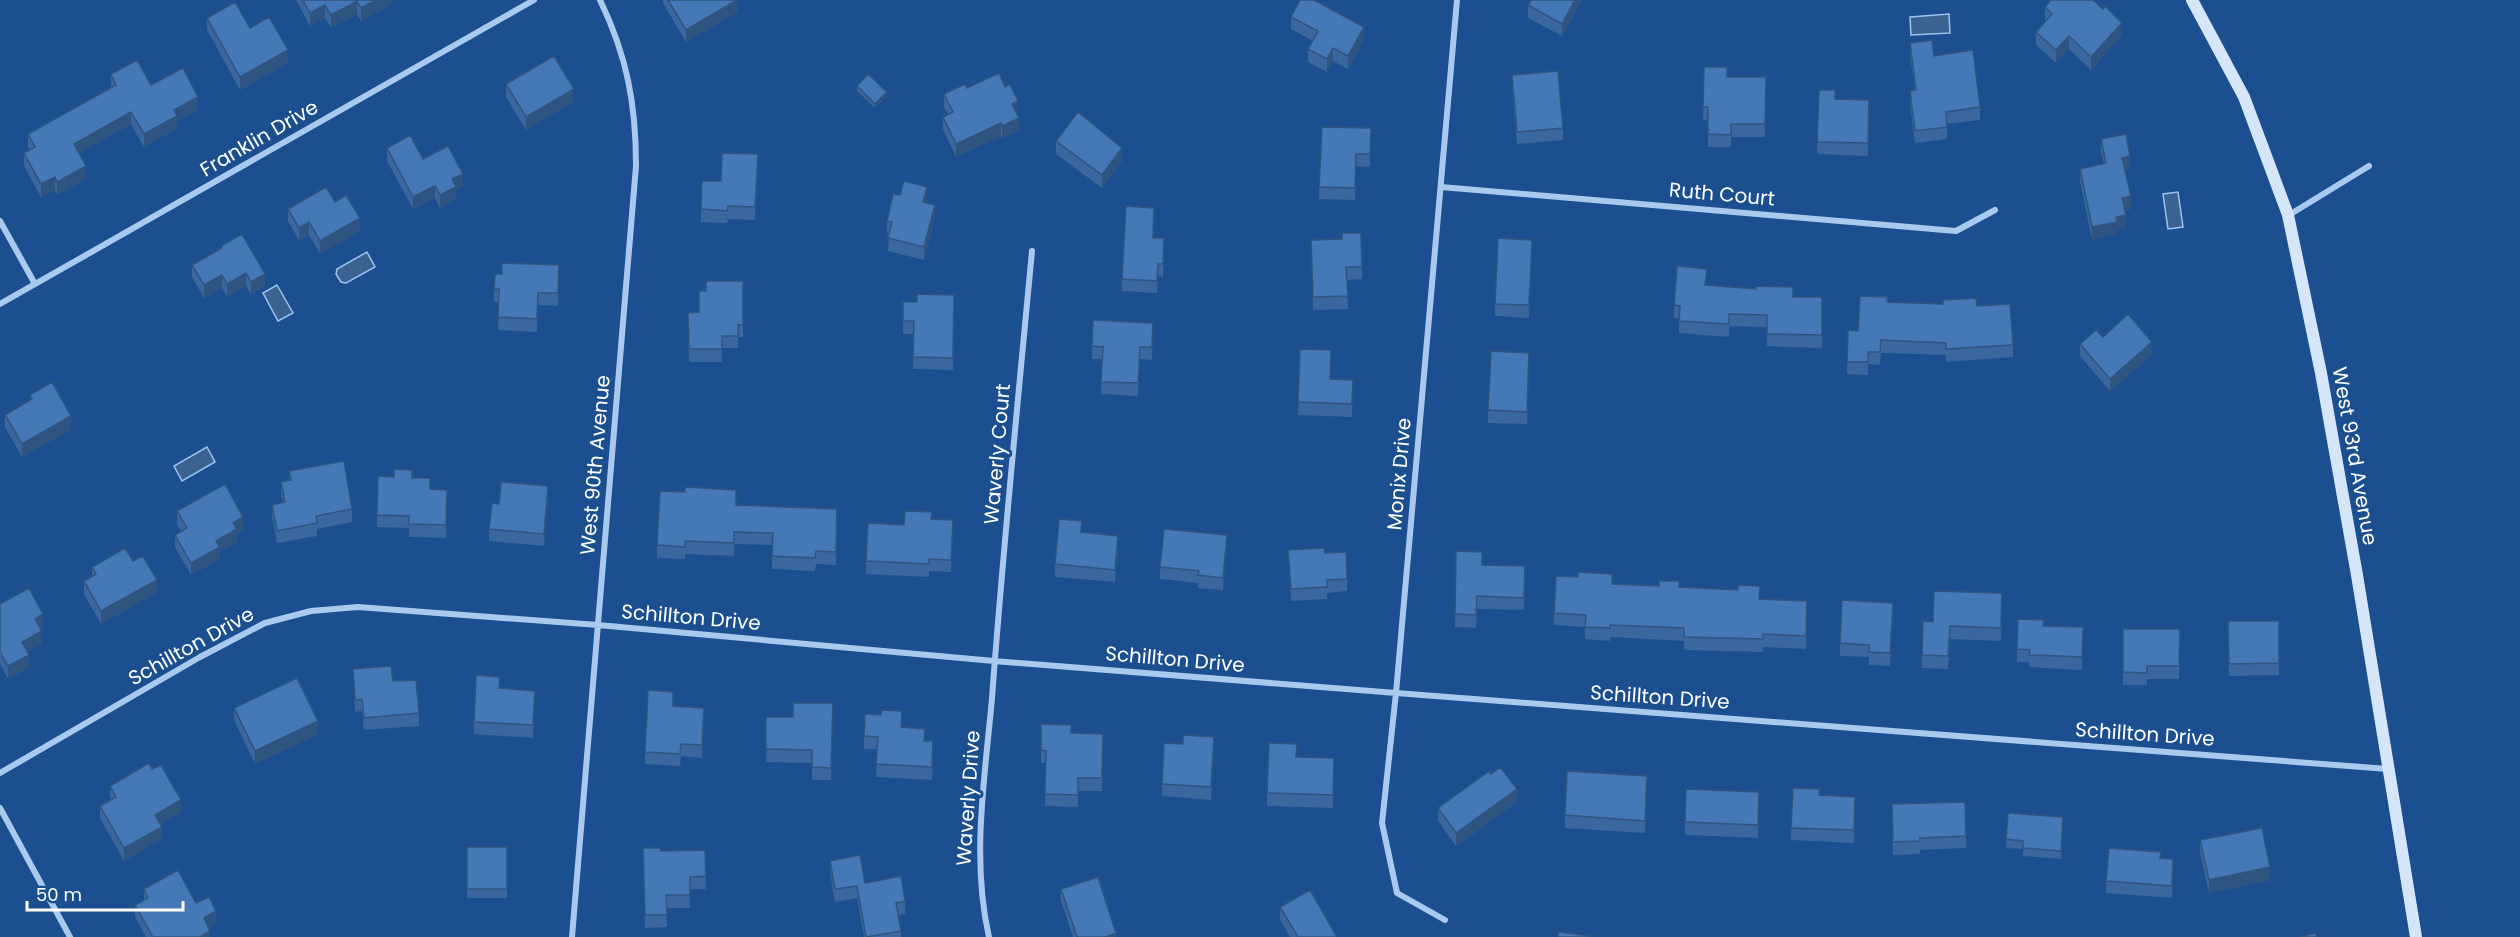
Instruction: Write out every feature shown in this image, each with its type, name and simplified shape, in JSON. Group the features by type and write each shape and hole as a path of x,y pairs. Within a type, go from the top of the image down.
{"street":[{"name":"Franklin Drive","path":"0,304 534,0"},
{"name":"West 90th Avenue","path":"572,937 636,166 636,118 628,74 613,26 600,0"},
{"name":"Monix Drive","path":"1445,920 1397,893 1382,823 1396,693 1458,0"},
{"name":"West 93rd Avenue","path":"2192,0 2244,97 2288,215 2321,373 2416,937"},
{"path":"2288,215 2369,166"},
{"name":"Ruth Court","path":"1441,187 1956,231 1995,210"},
{"path":"0,221 35,284"},
{"name":"Waverly Court","path":"994,661 1032,251"},
{"name":"Schillton Drive","path":"0,773 265,623 311,611 358,607 598,625 994,661 2389,769"},
{"name":"Waverly Drive","path":"989,937 981,893 980,851 994,661"},
{"path":"0,808 70,937"}],"water":[{"path":"1949,14 1950,33 1911,35 1910,17"},
{"path":"2178,192 2183,227 2168,229 2163,194"},
{"path":"367,252 375,267 346,283 341,282 336,274 337,269"},
{"path":"277,285 293,313 278,321 263,293"},
{"path":"207,447 215,462 182,481 174,466"}],"building":[{"path":"303,0 376,0 361,8 357,1 331,15 325,5 310,13"},
{"path":"668,0 737,0 686,30"},
{"path":"1300,0 1314,0 1364,27 1348,56 1333,48 1327,59 1308,49 1318,31 1291,17"},
{"path":"1531,0 1575,0 1562,24 1528,5"},
{"path":"2051,0 2093,0 2103,9 2105,6 2122,23 2091,57 2069,36 2056,50 2036,32 2052,14 2045,7"},
{"path":"235,2 250,28 269,17 288,50 240,77 207,18"},
{"path":"1932,40 1934,56 1973,50 1980,107 1946,112 1947,127 1915,131 1910,91 1916,90 1910,43"},
{"path":"554,56 574,89 526,117 506,84"},
{"path":"137,60 151,85 183,68 198,97 174,110 177,116 144,134 131,112 74,144 86,166 57,182 55,177 41,184 24,153 35,147 28,134 116,85 111,74"},
{"path":"1704,67 1727,67 1727,77 1766,77 1765,124 1731,124 1731,135 1708,134 1708,107 1703,107"},
{"path":"1558,71 1563,128 1517,132 1512,75"},
{"path":"999,73 1005,87 1010,84 1018,101 1012,104 1019,118 1002,126 1001,123 956,144 943,117 953,112 944,94 965,84 967,88"},
{"path":"868,74 887,92 875,104 857,86"},
{"path":"1819,90 1835,90 1835,99 1869,100 1868,143 1817,142"},
{"path":"1078,112 1122,148 1102,175 1056,141"},
{"path":"1322,127 1371,128 1370,154 1356,154 1355,188 1319,187"},
{"path":"2126,134 2130,156 2122,158 2131,196 2122,198 2126,215 2116,217 2117,222 2092,227 2080,169 2106,163 2101,139"},
{"path":"410,135 423,159 448,146 463,174 452,179 456,187 440,195 435,186 413,197 387,148"},
{"path":"722,153 758,154 755,207 728,206 727,211 701,209 702,181 721,181"},
{"path":"904,181 927,187 923,202 935,205 924,247 888,238 892,222 887,221 893,194 900,195"},
{"path":"326,187 335,202 346,195 360,218 320,241 309,222 299,228 288,209"},
{"path":"1126,206 1154,208 1153,238 1164,238 1163,264 1158,264 1157,281 1122,279"},
{"path":"1342,233 1361,233 1362,267 1346,267 1348,296 1313,297 1311,240 1342,239"},
{"path":"242,234 265,274 251,282 246,273 227,284 222,275 204,285 192,265"},
{"path":"1498,238 1532,240 1529,305 1495,304"},
{"path":"502,263 559,265 558,293 538,293 537,319 498,317 499,289 494,289 495,274 502,274"},
{"path":"1677,266 1707,269 1705,285 1756,289 1756,286 1793,287 1793,297 1822,297 1822,335 1767,334 1767,315 1729,314 1729,324 1679,321 1680,306 1674,305"},
{"path":"706,281 743,281 743,325 738,325 738,336 722,336 722,349 689,349 688,313 699,312 699,291 706,291"},
{"path":"917,294 954,295 953,358 913,357 914,321 903,321 903,302 917,302"},
{"path":"1860,296 1887,297 1887,302 1943,304 1943,300 1976,298 1977,306 2010,304 2013,345 1946,349 1946,343 1881,340 1880,352 1868,352 1868,362 1847,362 1848,330 1858,331"},
{"path":"2128,314 2152,342 2110,379 2080,344 2096,330 2103,337"},
{"path":"1093,320 1153,323 1152,347 1140,347 1138,383 1101,382 1103,347 1092,346"},
{"path":"1300,349 1331,350 1330,379 1353,380 1352,404 1298,402"},
{"path":"1491,351 1529,353 1527,412 1488,410"},
{"path":"52,382 71,416 22,444 5,415 32,399 30,395"},
{"path":"344,461 352,509 316,516 317,523 277,531 272,505 285,502 281,482 291,480 289,471"},
{"path":"394,469 412,470 412,478 430,478 430,489 447,490 446,525 409,524 409,516 377,515 378,476 394,477"},
{"path":"501,482 548,486 544,534 489,529 492,503 499,504"},
{"path":"225,484 243,517 233,523 237,529 216,541 220,547 191,563 175,535 187,528 177,511"},
{"path":"685,487 736,490 736,505 837,509 836,552 816,551 815,558 772,556 773,533 734,532 734,543 685,541 685,547 657,545 660,491 685,492"},
{"path":"905,511 932,512 931,519 953,520 951,560 929,559 929,564 866,561 868,523 904,525"},
{"path":"1059,519 1082,521 1081,532 1118,536 1115,570 1055,564"},
{"path":"1164,529 1227,535 1223,578 1198,575 1199,571 1160,567"},
{"path":"125,548 133,561 143,556 157,580 101,611 84,581 96,574 92,567"},
{"path":"1324,548 1325,553 1346,552 1347,579 1327,580 1327,587 1291,589 1288,550"},
{"path":"1456,551 1482,552 1482,565 1525,566 1524,598 1477,596 1476,615 1455,614"},
{"path":"1578,572 1612,574 1612,584 1659,586 1659,581 1679,581 1679,587 1738,590 1738,585 1760,586 1759,599 1807,601 1806,636 1763,634 1763,639 1684,637 1684,628 1610,625 1610,628 1585,627 1586,615 1554,613 1556,576 1578,577"},
{"path":"29,588 43,614 35,619 42,631 22,642 29,655 8,666 0,652 0,604"},
{"path":"1934,591 2002,593 2001,628 1950,626 1948,656 1922,655 1923,621 1933,622"},
{"path":"1842,600 1893,603 1890,653 1869,652 1869,645 1840,643"},
{"path":"2018,619 2044,620 2043,626 2083,627 2082,657 2029,655 2030,650 2017,649"},
{"path":"2228,621 2279,621 2279,663 2229,664"},
{"path":"2123,629 2180,629 2179,666 2147,666 2147,673 2123,672"},
{"path":"391,666 393,681 416,680 419,713 364,718 362,699 355,700 353,669"},
{"path":"476,675 500,677 499,688 535,691 533,725 474,722"},
{"path":"297,678 318,721 255,751 234,708"},
{"path":"648,690 673,692 673,706 704,708 702,745 681,744 680,754 645,752"},
{"path":"793,703 833,703 831,768 812,767 812,750 766,749 766,717 793,717"},
{"path":"882,710 902,711 901,727 925,729 924,741 933,741 932,767 876,764 878,737 864,736 865,714 881,715"},
{"path":"1041,724 1071,725 1071,733 1103,734 1102,778 1078,778 1078,795 1045,794 1046,751 1041,750"},
{"path":"1183,735 1214,737 1211,787 1162,784 1164,743 1183,744"},
{"path":"1269,743 1297,744 1296,757 1334,758 1333,795 1267,793"},
{"path":"149,763 152,769 161,765 181,800 155,815 162,827 124,848 100,806 116,797 110,786"},
{"path":"1500,767 1517,789 1456,833 1438,808 1489,771 1491,774"},
{"path":"1567,771 1647,776 1645,821 1565,815"},
{"path":"1793,788 1820,789 1819,795 1855,797 1854,830 1791,828"},
{"path":"1686,789 1759,792 1758,825 1685,822"},
{"path":"1965,802 1966,836 1893,842 1892,804"},
{"path":"2008,813 2063,817 2061,851 2023,848 2023,841 2006,839"},
{"path":"2262,828 2270,867 2209,880 2200,840"},
{"path":"467,847 507,847 507,889 467,889"},
{"path":"643,848 660,848 661,851 705,850 706,876 690,877 690,895 666,895 667,915 645,915"},
{"path":"2109,848 2161,852 2160,858 2173,859 2172,886 2106,881"},
{"path":"860,855 865,883 901,876 905,901 896,903 901,931 866,937 857,886 835,889 830,861"},
{"path":"178,870 196,903 209,897 216,911 204,918 210,931 200,937 153,937 135,905 148,898 144,889"},
{"path":"1098,877 1116,933 1105,937 1077,937 1061,889"},
{"path":"1310,890 1337,937 1298,937 1280,907"},
{"path":"1558,932 1591,936 1591,937 1558,937"},
{"path":"2316,933 2316,937 2298,937"}]}
